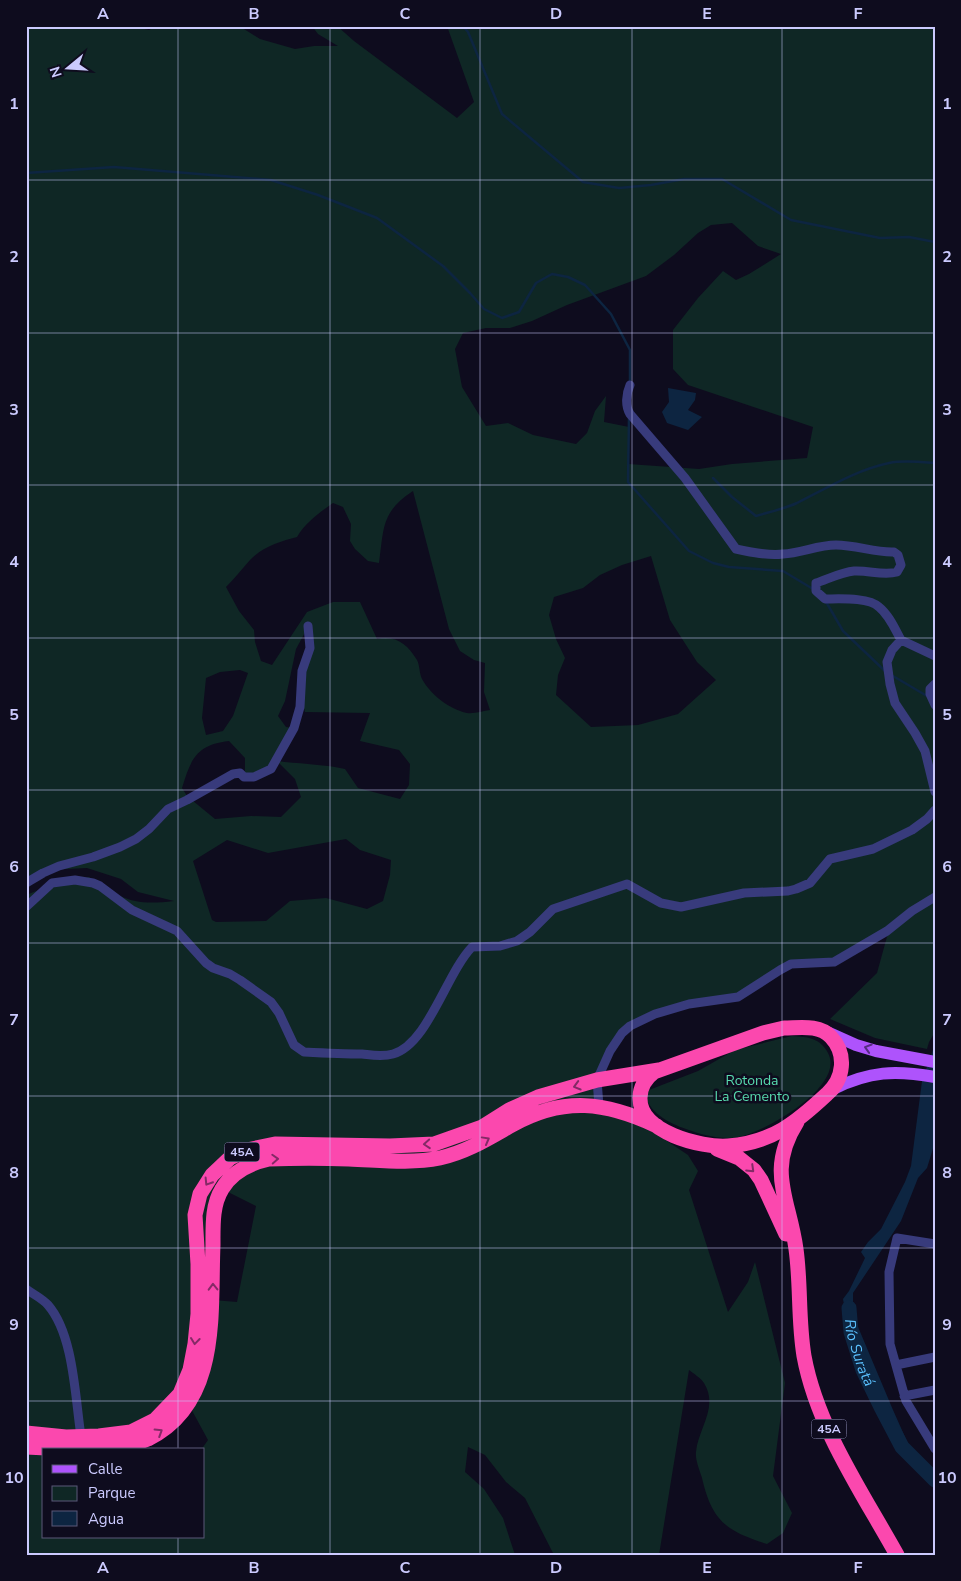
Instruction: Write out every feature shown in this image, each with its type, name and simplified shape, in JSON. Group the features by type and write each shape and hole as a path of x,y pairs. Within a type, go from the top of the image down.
{"highway":[{"name":"45A","path":"26,1447 84,1443 131,1432 155,1420 180,1394 190,1370 198,1314 198,1264 195,1215 200,1194 212,1174 230,1158 254,1148 275,1144 390,1146 434,1144 482,1127 509,1110 538,1097 597,1080 659,1070 763,1033 784,1028 822,1030 837,1044 842,1059 840,1075 833,1089 798,1121 774,1134 749,1143 728,1146 709,1146 684,1140 648,1120 642,1110 640,1094 646,1079 659,1070"},
{"name":"45A","path":"110,1448 146,1440 176,1420 189,1404 200,1377 211,1324 214,1214 222,1188 239,1172 256,1162 269,1159 408,1161 439,1158 466,1150 542,1111 580,1105 599,1106 636,1116 658,1126"},
{"path":"798,1121 789,1136 780,1164 781,1184 796,1248 799,1275 798,1291"},
{"path":"709,1146 726,1151 739,1158 754,1170 761,1180 788,1238 794,1278 798,1291"},
{"name":"45A","path":"798,1291 800,1330 804,1357 824,1419 841,1456 897,1555"},
{"name":"45A","path":"26,1433 66,1437 84,1443"}],"main road":[{"name":"45A","path":"822,1030 869,1049 935,1062"},
{"name":"45A","path":"833,1089 853,1079 874,1074 896,1072 935,1077"}],"street":[{"path":"630,385 627,391 629,412 685,478 736,549 782,555 811,548 835,545 894,552 898,555 901,565 897,572 882,574 868,571 844,572 816,584 816,591 824,599 852,599 878,605 901,640 935,656"},
{"path":"26,884 43,873 59,866 93,857 136,839 168,810 233,774 240,773 244,777 254,777 271,769 294,728 300,708 302,671 310,648 308,626"},
{"path":"901,640 892,650 887,662 891,690 895,703 922,744 935,792"},
{"path":"932,700 930,689 935,684"},
{"path":"26,907 52,883 74,880 93,883 132,910 176,931 206,963 240,980 271,1002 279,1013 294,1045 300,1050 304,1052 379,1056 392,1054 409,1045 424,1027 461,960 472,947 500,946 517,941 530,932 556,908 627,884 661,903 681,907 744,893 796,890 810,883 830,859 873,849 912,830 927,819 935,810"},
{"path":"599,1106 597,1080 610,1051 622,1033 630,1026 655,1014 689,1004 738,998 791,964 834,962 887,931 912,911 935,897"},
{"path":"935,1244 896,1238 888,1286 890,1344 904,1396 935,1449"},
{"path":"26,1289 48,1304 62,1326 72,1370 84,1443"},
{"path":"896,1365 935,1357"},
{"path":"904,1396 935,1390"}],"green space":[{"path":"26,26 131,26 149,30 157,26 239,26 260,39 295,49 314,46 338,46 318,34 312,26 337,26 354,41 457,118 474,102 447,26 935,26 935,1032 927,1049 875,1038 830,1019 877,973 888,933 841,958 779,969 748,995 687,1002 622,1033 597,1080 599,1106 643,1125 688,1155 698,1171 689,1190 728,1312 748,1282 755,1262 785,1383 773,1476 792,1513 783,1533 767,1544 731,1529 716,1514 706,1493 696,1455 709,1409 708,1392 703,1381 689,1370 659,1555 554,1555 525,1498 506,1482 485,1455 468,1447 465,1472 484,1489 503,1518 515,1555 26,1555 26,895 49,886 89,877 110,891 128,899 148,902 174,901 138,892 121,879 87,868 46,870 26,890","holes":["732,223 758,246 781,254 736,280 723,271 698,298 673,330 673,369 688,385 813,427 807,458 732,464 699,469 628,464 629,427 604,422 606,396 595,411 587,433 576,444 533,435 508,423 486,426 462,387 455,349 463,333 486,328 510,328 646,276 674,255 698,233 711,225","413,491 449,629 460,651 474,660 485,663 484,692 490,710 476,713 460,711 430,691 421,677 417,660 405,645 390,638 377,639 360,602 333,602 307,612 272,665 261,661 255,642 254,630 239,611 226,587 260,551 297,537 309,522 333,503 343,507 351,524 350,541 355,549 368,561 379,563 386,522 389,514","651,556 670,620 697,662 716,680 678,714 638,725 591,727 556,695 558,675 565,658 556,639 549,615 554,597 583,588 600,575 622,565","308,627 310,648 300,695 305,712 370,713 360,741 399,750 410,764 409,785 400,799 358,788 345,769 277,761 295,779 301,797 281,817 251,816 215,819 187,796 182,788 188,769 192,761 202,750 209,746 229,741 245,758 245,776 271,769 294,728 286,727 278,716 285,701 296,649","240,670 248,673 233,716 223,731 206,735 202,718 206,678 220,672","346,839 360,850 391,860 390,875 383,901 367,909 326,898 290,901 266,921 216,922 212,920 193,861 227,840 268,853","222,1189 256,1206 237,1302 213,1300"]},
{"name":"Rotonda La Cemento","path":"792,1036 813,1039 825,1048 828,1053 830,1066 825,1079 815,1093 800,1106 751,1133 739,1137 725,1138 692,1131 662,1118 652,1109 645,1097 649,1090 698,1071 735,1050"}],"water":[{"path":"668,388 696,393 695,400 688,410 702,417 688,430 667,423 662,412 669,402"},
{"path":"935,1044 935,1142 927,1168 918,1178 901,1221 853,1293 853,1315 909,1446 935,1475 935,1482 919,1470 910,1454 875,1383 863,1349 847,1321 843,1299 849,1291 865,1258 861,1252 881,1229 911,1166 922,1081"}],"waterway":[{"path":"463,26 468,32 502,114 583,182 619,188 684,179 722,179 791,220 880,238 909,237 935,242"},
{"path":"26,173 114,167 271,180 318,195 377,218 443,266 484,309 502,318 519,312 536,283 552,274 568,277 585,285 611,314 630,350 630,382"},
{"path":"629,417 628,482 689,551 713,563 729,567 783,571 813,589"},
{"path":"713,478 732,497 756,516 792,505 842,480 877,466 900,462 935,463"},
{"path":"825,600 843,631 886,672"},
{"path":"893,676 927,696"},
{"name":"Río Suratá","path":"849,1308 851,1332 863,1370 881,1407 902,1447 935,1480"}]}
